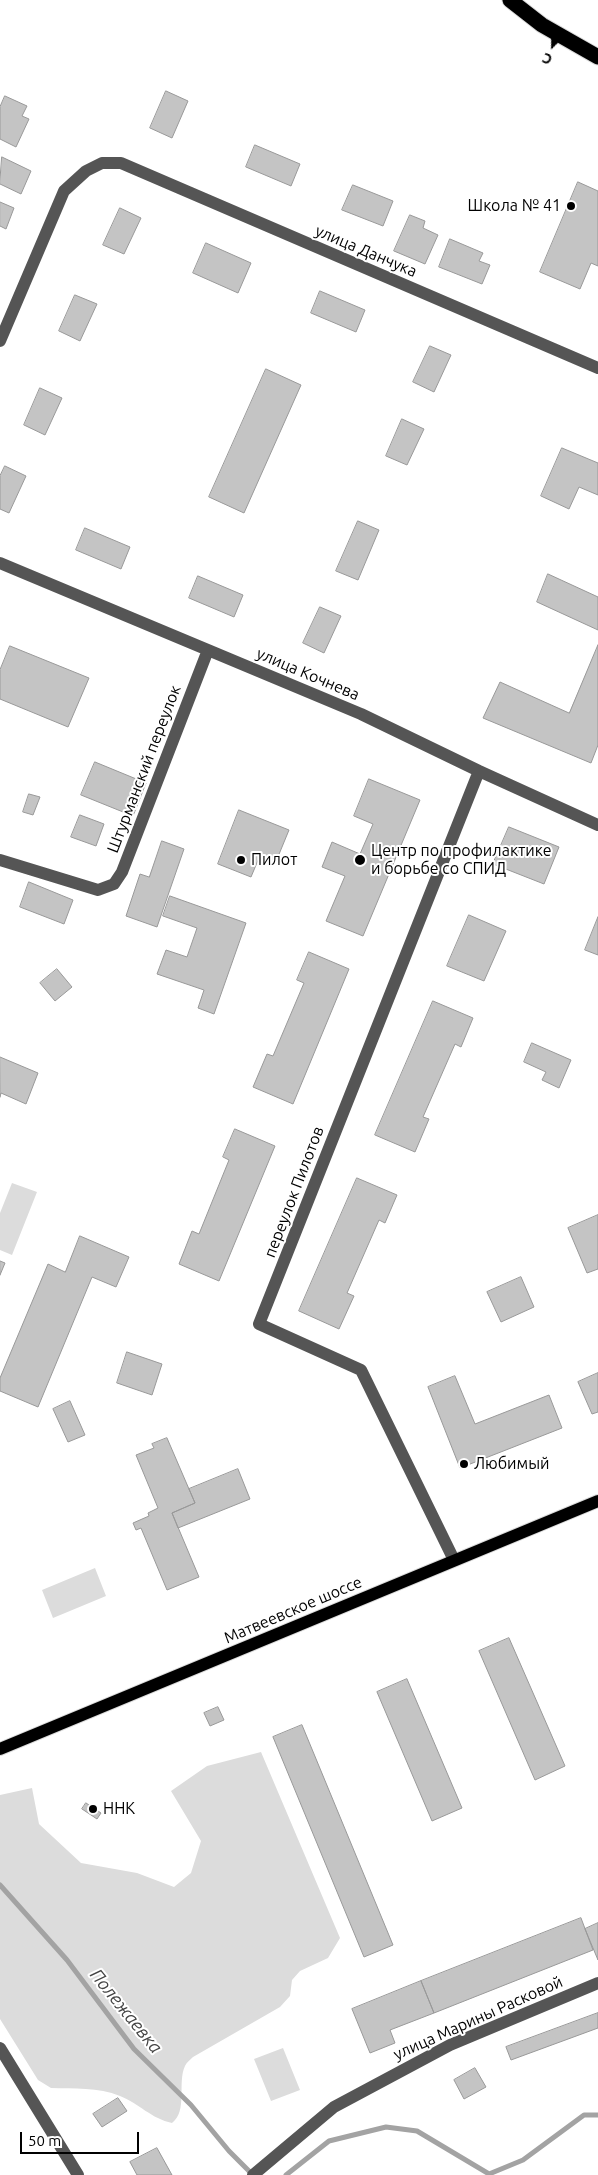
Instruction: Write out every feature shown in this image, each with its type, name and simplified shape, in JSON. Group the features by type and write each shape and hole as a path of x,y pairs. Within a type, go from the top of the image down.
{"highway":[{"path":"510,0 542,25 598,58"}],"main road":[{"name":"Матвеевское шоссе","path":"0,1749 598,1500"}],"street":[{"name":"улица Данчука","path":"0,340 64,191 86,171 102,163 121,163 598,368"},
{"name":"улица Кочнева","path":"0,563 361,714 598,825"},
{"name":"Штурманский переулок","path":"0,860 98,890 114,884 122,872 208,650"},
{"name":"переулок Пилотов","path":"454,1560 361,1370 259,1324 480,771"},
{"name":"улица Марины Расковой","path":"256,2172 334,2107 350,2098 450,2045 598,1983"},
{"path":"0,2048 78,2175"}],"shaded area":[{"path":"12,1183 37,1192 12,1255 0,1250 0,1213"},
{"path":"95,1568 106,1596 53,1618 42,1590"},
{"path":"261,1752 340,1938 328,1958 300,1971 292,1980 290,1996 280,2007 193,2057 187,2063 183,2073 180,2111 172,2123 158,2118 127,2099 112,2093 86,2089 51,2088 38,2080 0,2019 0,1795 32,1788 39,1824 81,1863 137,1873 174,1887 191,1873 201,1841 171,1791 207,1766"},
{"path":"283,2048 300,2090 271,2101 254,2059"}],"building":[{"path":"166,91 188,101 172,138 150,128"},
{"path":"5,96 27,106 22,116 29,119 16,147 0,139 0,107"},
{"path":"255,145 300,164 291,186 246,167"},
{"path":"2,157 31,171 21,194 0,184"},
{"path":"578,182 598,191 598,266 591,263 580,289 540,272"},
{"path":"353,185 393,201 383,226 342,210"},
{"path":"0,202 14,208 6,229 0,226"},
{"path":"120,208 141,218 124,254 103,245"},
{"path":"410,215 425,221 423,228 438,235 425,264 394,251"},
{"path":"450,239 483,253 479,261 490,265 482,284 439,267"},
{"path":"206,243 251,263 238,293 193,273"},
{"path":"320,291 365,310 356,332 311,313"},
{"path":"75,295 97,304 80,341 59,331"},
{"path":"430,346 451,355 434,392 413,382"},
{"path":"266,369 301,385 244,513 209,497"},
{"path":"40,388 62,398 45,435 24,425"},
{"path":"402,419 424,429 407,465 386,456"},
{"path":"562,448 598,463 598,495 579,487 569,509 541,496"},
{"path":"5,466 26,476 9,513 0,509 0,476"},
{"path":"358,521 379,530 358,580 336,571"},
{"path":"85,528 130,547 121,569 76,550"},
{"path":"548,574 598,597 598,630 537,602"},
{"path":"198,576 243,595 234,617 189,598"},
{"path":"320,607 341,616 324,653 303,643"},
{"path":"598,645 598,745 591,763 483,718 500,682 569,713"},
{"path":"10,646 89,678 68,727 0,699 0,670"},
{"path":"95,762 146,783 133,816 81,795"},
{"name":"Центр по профилактике и борьбе со СПИД","path":"369,779 420,800 363,936 326,921 345,876 322,867 332,842 360,854 373,824 354,816"},
{"path":"29,794 40,797 33,815 23,812"},
{"path":"239,810 289,830 275,864 259,858 251,877 218,864"},
{"path":"80,815 104,824 96,846 71,837"},
{"path":"509,827 559,847 544,884 493,864"},
{"path":"162,841 184,849 157,927 126,916 140,874 149,877"},
{"path":"29,882 73,900 64,924 20,907"},
{"path":"170,896 246,923 214,1014 198,1008 204,990 157,974 166,950 187,957 197,928 163,916"},
{"path":"469,915 506,931 484,981 447,966"},
{"path":"598,917 598,955 585,950"},
{"path":"309,952 349,969 293,1104 253,1087 267,1054 273,1056 304,983 297,980"},
{"path":"57,969 72,987 55,1001 40,983"},
{"path":"433,1001 473,1018 461,1047 455,1044 423,1117 429,1119 415,1152 375,1135"},
{"path":"532,1043 571,1060 559,1088 542,1080 546,1072 524,1062"},
{"path":"0,1057 38,1073 26,1104 1,1093 0,1097"},
{"path":"235,1129 275,1146 219,1281 179,1264 192,1231 199,1234 229,1160 223,1157"},
{"path":"357,1178 397,1195 385,1223 379,1220 347,1293 354,1296 339,1329 299,1311"},
{"path":"598,1215 598,1269 587,1273 568,1228"},
{"path":"80,1236 129,1257 116,1287 92,1277 38,1407 0,1391 0,1378 48,1264 65,1272"},
{"path":"0,1261 5,1263 0,1275"},
{"path":"521,1277 534,1307 501,1322 487,1292"},
{"path":"127,1352 162,1364 152,1395 117,1383"},
{"path":"598,1373 598,1412 592,1414 578,1382"},
{"path":"455,1376 475,1424 549,1395 562,1428 460,1468 428,1387"},
{"path":"70,1401 85,1435 68,1442 53,1409"},
{"path":"167,1438 195,1503 172,1513 199,1577 167,1590 141,1528 136,1530 133,1523 149,1516 148,1513 158,1508 136,1455 154,1448 152,1444"},
{"path":"238,1469 250,1499 178,1528 172,1513 195,1503 189,1489"},
{"path":"509,1638 565,1766 535,1780 479,1651"},
{"path":"407,1679 462,1808 432,1821 377,1692"},
{"path":"218,1707 224,1720 210,1726 204,1713"},
{"path":"302,1725 393,1945 364,1957 273,1737"},
{"path":"86,1803 101,1813 97,1819 82,1809"},
{"path":"581,1918 593,1950 434,2013 421,1981"},
{"path":"598,1923 598,1960 585,1929"},
{"path":"421,1981 434,2013 390,2030 395,2043 370,2053 352,2009"},
{"path":"598,2013 598,2028 511,2060 506,2047"},
{"path":"475,2068 486,2087 464,2099 454,2080"},
{"path":"118,2098 127,2111 102,2127 93,2114"},
{"path":"157,2148 172,2175 137,2175 130,2162"}],"waterway":[{"name":"Полежаевка","path":"0,1885 67,1960 134,2049 191,2105 229,2151 252,2174"},
{"name":"Полежаевка","path":"286,2175 329,2141 386,2127 417,2131 489,2174 523,2160 584,2115 598,2115"}],"place":[{"name":"Школа № 41","path":"571,206"},
{"name":"Пилот","path":"241,860"},
{"name":"Центр по профилактике и борьбе со СПИД","path":"360,860"},
{"name":"Любимый","path":"464,1464"},
{"name":"ННК","path":"93,1809"}]}
